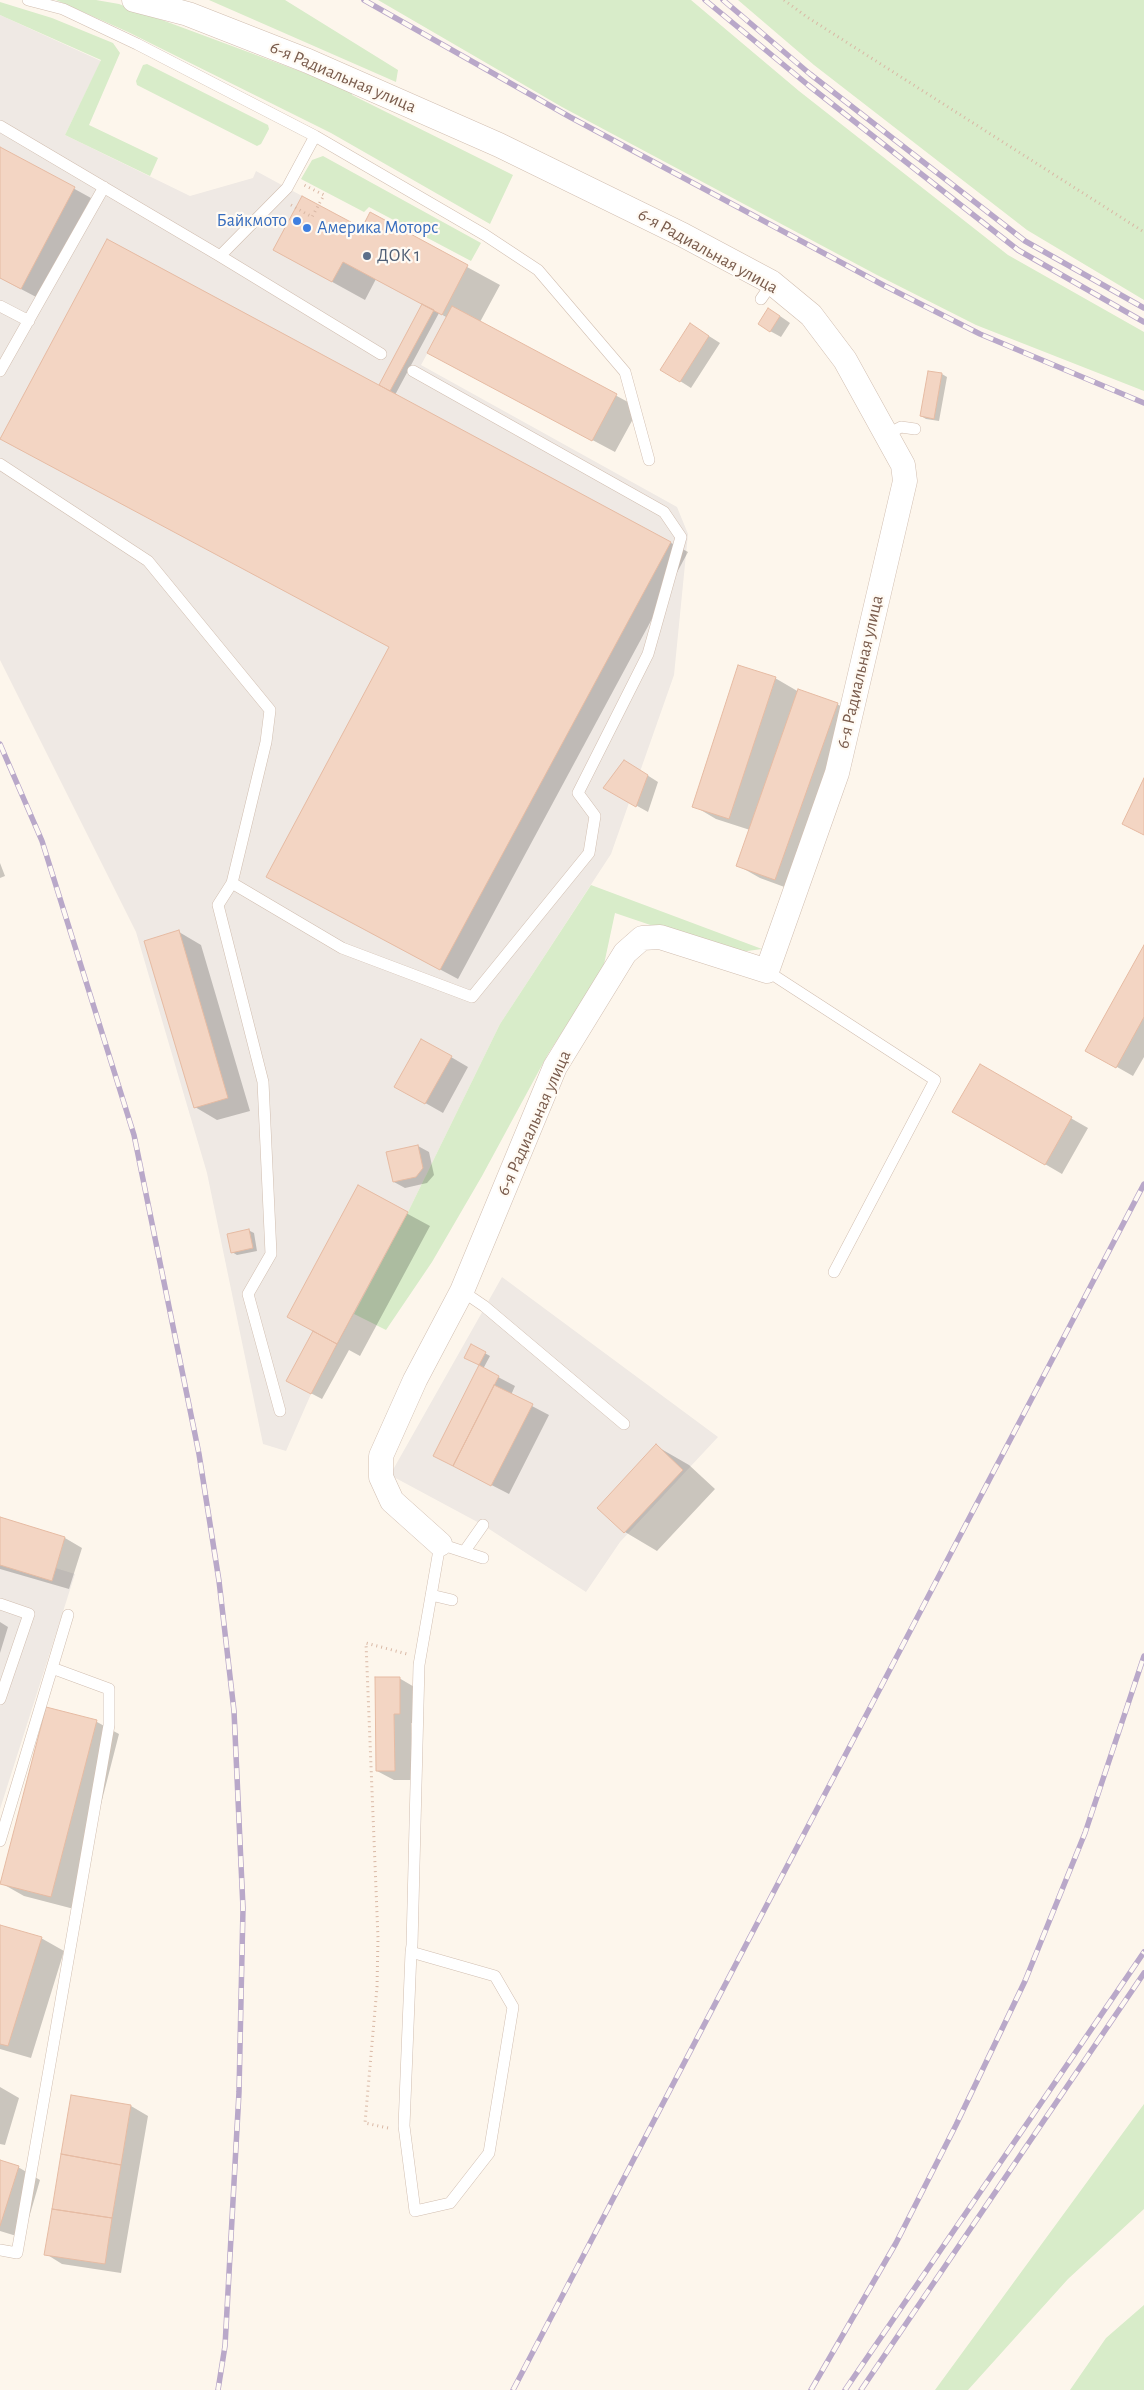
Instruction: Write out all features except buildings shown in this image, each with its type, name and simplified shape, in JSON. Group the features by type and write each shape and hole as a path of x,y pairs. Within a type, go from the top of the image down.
{"street":[{"name":"6-я Радиальная улица","path":"134,0 190,7 499,145 684,235 766,291 811,315 845,360 902,465 905,481 837,773 767,971 660,937 642,938 625,953 555,1067 462,1291 415,1380 381,1456 381,1477 392,1500 440,1544"}],"lane":[{"path":"28,0 62,9 137,44 315,136 485,235 538,270 625,372 649,460"},
{"path":"0,126 381,354"},
{"path":"220,256 287,188 315,136"},
{"path":"0,371 104,187"},
{"path":"0,306 29,321"},
{"path":"232,883 342,948 472,997 589,853 595,816 578,792 648,654 681,537 664,512 413,371"},
{"path":"886,435 901,427 915,429"},
{"path":"0,464 148,561 270,710 266,742 232,883 218,905 263,1082 271,1254 248,1294 280,1412"},
{"path":"767,971 935,1080 834,1272"},
{"path":"462,1291 484,1306 624,1424"},
{"path":"464,1552 482,1525"},
{"path":"411,1952 495,1976 513,2007 489,2153 450,2202 415,2211 404,2126 420,1658 440,1544 483,1558"},
{"path":"431,1595 452,1600"},
{"path":"0,1604 29,1614 0,1699"},
{"path":"0,1841 68,1615"},
{"path":"0,2250 17,2252 109,1725 109,1689 52,1668"}],"path":[{"path":"784,0 807,17 1144,232"},
{"path":"277,198 312,217 324,196 292,178"},
{"path":"388,2128 365,2123 377,1987 378,1938 366,1643 420,1658"}],"shaded area":[{"path":"0,15 101,61 65,135 190,196 253,178 256,171 361,228 370,212 468,265 442,314 447,317 421,365 677,507 688,534 674,675 611,854 500,1024 408,1212 311,1394 286,1451 263,1444 207,1173 136,932 0,660"},
{"path":"502,1277 718,1437 620,1542 586,1592 483,1525 390,1475"},
{"path":"0,1551 75,1574 0,1809"}],"green space":[{"path":"56,0 96,0 119,4 353,91 352,95 513,175 490,224 331,133 128,32"},
{"path":"209,0 285,0 398,70 396,82"},
{"path":"378,0 691,0 799,91 1008,255 1144,332 1144,391 976,325 877,275 562,107"},
{"path":"738,0 1144,0 1144,300 1027,230 814,65"},
{"path":"0,2 52,18 113,43 120,53 89,125 158,158 150,176 65,135 101,60 0,15"},
{"path":"147,64 268,125 269,129 261,144 257,146 137,85 136,81 143,65"},
{"path":"323,156 481,243 471,261 369,207 364,212 301,179 312,160"},
{"path":"591,885 762,949 733,953 615,913 603,969 548,1054 482,1176 432,1262 386,1330 354,1314 408,1212 500,1024"},
{"path":"1144,2104 1144,2209 1068,2279 968,2390 935,2390"},
{"path":"1144,2305 1144,2390 1070,2390 1106,2338"}],"railway":[{"path":"364,0 570,117 885,286 980,334 1144,403"},
{"path":"705,0 808,85 1018,250 1144,322"},
{"path":"723,0 810,74 1025,241 1144,308"},
{"path":"0,744 42,841 134,1135 199,1454 219,1581 234,1711 243,1908 239,2092 225,2346 218,2390"},
{"path":"513,2390 1144,1184"},
{"path":"811,2390 896,2243 956,2125 1025,1981 1085,1833 1144,1656"},
{"path":"845,2390 1144,1952"},
{"path":"861,2390 1144,1973"}],"place":[{"name":"Байкмото","path":"297,221"},
{"name":"Америка Моторс","path":"307,228"},
{"name":"ДОК 1","path":"367,256"}]}
